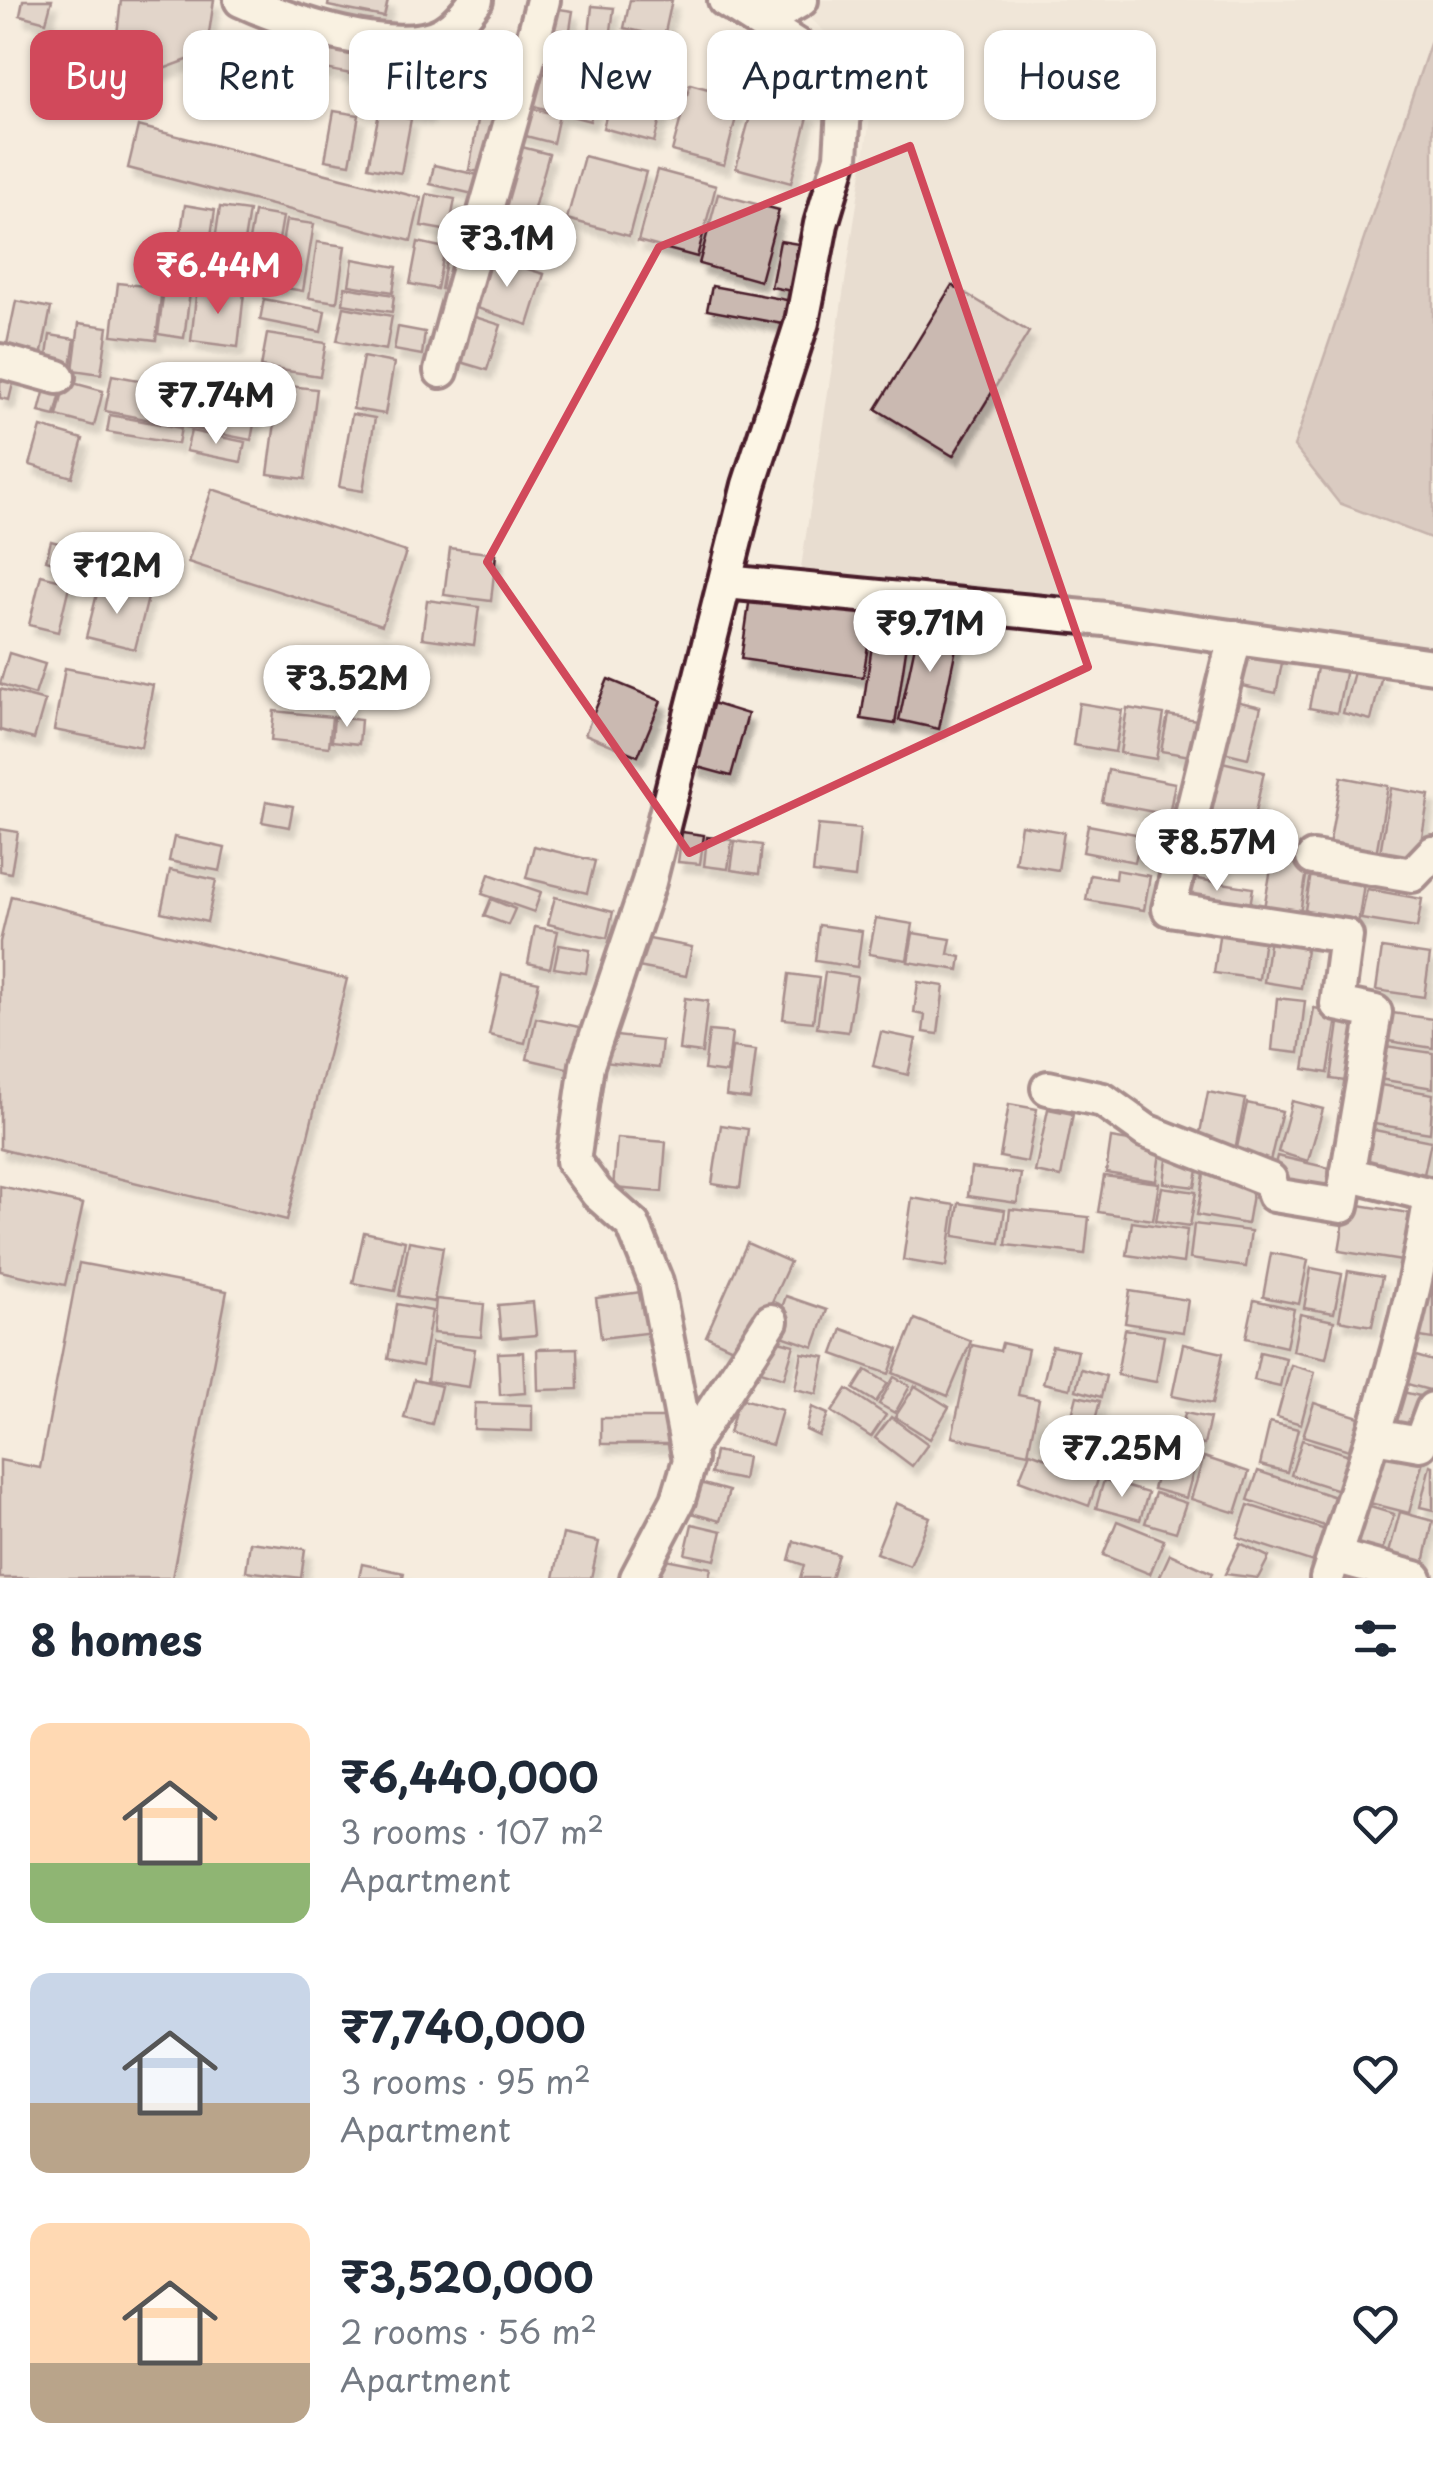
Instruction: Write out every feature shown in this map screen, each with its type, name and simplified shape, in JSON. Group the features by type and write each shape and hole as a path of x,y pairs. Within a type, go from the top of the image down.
{"street":[{"path":"241,0 276,16 401,44 441,34 476,0"},
{"path":"442,370 479,224 515,118 542,0"},
{"path":"638,1578 678,1500 690,1460 676,1369 634,1226 598,1193 573,1162 588,1065 649,882 749,484 802,322 821,224 841,158 844,108 831,75 763,11 725,0"},
{"path":"763,11 801,0"},
{"path":"0,361 58,377"},
{"path":"726,582 1105,618 1433,666"},
{"path":"1048,1088 1102,1100 1146,1131 1270,1180 1274,1195 1342,1206 1374,1012 1338,1004 1346,936 1169,909 1235,636"},
{"path":"1313,858 1412,875 1433,853"},
{"path":"1348,1174 1432,1195 1426,1274 1330,1567 1415,1578"},
{"path":"688,1449 771,1321"},
{"path":"1374,1436 1420,1444 1433,1409"}],"highlighted area":[{"path":"910,146 1088,667 689,853 487,562 659,247"}],"shaded area":[{"path":"791,0 1433,0 1433,652 800,574 870,120 964,120 964,30 823,30"},
{"path":"1433,35 1433,539 1339,503 1294,446"}],"building":[{"path":"23,0 52,0 46,22 20,15"},
{"path":"121,0 214,0 209,30 183,30 183,62 163,69 163,30 117,30"},
{"path":"329,0 388,0 384,17 328,6"},
{"path":"630,0 672,0 666,30 624,28"},
{"path":"592,6 614,8 611,30 589,30"},
{"path":"546,7 573,11 570,30 542,32"},
{"path":"329,47 349,50 349,74 329,70"},
{"path":"532,70 543,73 543,108 523,103"},
{"path":"690,84 707,89 707,120 735,120 724,165 672,151 680,120 687,120"},
{"path":"525,107 543,111 543,120 558,120 553,143 518,134"},
{"path":"334,111 349,113 349,120 358,120 350,164 325,160"},
{"path":"378,120 411,120 401,173 368,167"},
{"path":"478,120 503,120 493,174 469,170"},
{"path":"605,120 660,120 654,142 603,128"},
{"path":"749,120 807,120 791,183 736,168"},
{"path":"138,126 421,198 411,241 128,168"},
{"path":"514,145 549,154 530,223 495,214"},
{"path":"584,156 646,172 629,236 567,219"},
{"path":"434,165 491,178 486,197 430,184"},
{"path":"657,170 716,186 697,257 638,241"},
{"path":"427,194 455,199 449,231 421,226"},
{"path":"718,194 779,210 760,281 699,264"},
{"path":"185,205 215,210 206,269 176,265"},
{"path":"220,207 249,211 238,278 210,273"},
{"path":"254,212 283,217 271,285 242,280"},
{"path":"286,220 314,224 303,291 275,286"},
{"path":"780,241 805,245 797,292 771,287"},
{"path":"317,242 345,246 337,302 309,298"},
{"path":"418,242 445,248 437,289 410,284"},
{"path":"449,245 469,249 460,293 441,289"},
{"path":"486,256 544,274 528,325 471,306"},
{"path":"353,259 397,267 393,292 349,285"},
{"path":"165,281 191,285 184,338 158,334"},
{"path":"118,283 162,288 156,340 112,335"},
{"path":"952,285 1029,332 953,456 876,409"},
{"path":"712,286 792,301 788,325 707,310"},
{"path":"197,287 244,293 238,347 191,341"},
{"path":"345,287 394,295 392,312 343,304"},
{"path":"264,299 325,311 321,332 260,320"},
{"path":"16,301 51,308 41,357 6,349"},
{"path":"344,307 392,316 386,350 337,341"},
{"path":"472,316 501,325 487,370 457,361"},
{"path":"79,323 108,327 101,374 73,370"},
{"path":"398,327 425,332 422,355 394,350"},
{"path":"267,334 326,343 320,376 261,367"},
{"path":"50,335 75,339 70,373 45,369"},
{"path":"363,357 394,363 385,414 353,409"},
{"path":"0,363 17,367 9,400 0,398"},
{"path":"112,375 258,403 251,440 105,411"},
{"path":"47,381 63,385 55,416 39,412"},
{"path":"66,381 103,391 94,426 57,416"},
{"path":"280,385 317,389 305,479 268,474"},
{"path":"352,414 375,418 363,491 339,487"},
{"path":"110,415 181,428 178,444 107,432"},
{"path":"41,427 83,439 72,477 30,465"},
{"path":"191,431 245,442 241,462 186,451"},
{"path":"212,489 406,552 382,625 188,562"},
{"path":"51,541 87,551 82,571 46,560"},
{"path":"450,548 496,554 491,601 444,595"},
{"path":"41,575 70,582 58,632 29,625"},
{"path":"99,586 148,598 135,649 86,637"},
{"path":"751,590 874,608 863,677 741,659"},
{"path":"427,600 479,607 474,645 422,638"},
{"path":"877,612 911,617 895,724 861,719"},
{"path":"920,621 960,629 939,729 899,720"},
{"path":"1250,647 1284,653 1276,693 1242,686"},
{"path":"9,653 45,664 35,695 0,684"},
{"path":"1318,663 1346,669 1337,713 1309,708"},
{"path":"65,668 153,685 141,747 54,730"},
{"path":"1355,668 1382,675 1371,720 1343,713"},
{"path":"608,679 661,701 638,756 585,734"},
{"path":"0,689 45,701 34,739 0,730"},
{"path":"1232,700 1261,707 1248,758 1219,751"},
{"path":"712,703 748,714 731,776 694,766"},
{"path":"1079,703 1122,710 1115,752 1073,745"},
{"path":"1127,708 1164,714 1156,759 1120,753"},
{"path":"274,711 332,717 329,747 271,741"},
{"path":"1168,715 1208,722 1202,758 1161,751"},
{"path":"334,717 361,720 359,744 332,741"},
{"path":"1214,760 1264,772 1252,826 1202,815"},
{"path":"1108,770 1175,783 1169,815 1102,802"},
{"path":"1341,777 1388,786 1375,860 1328,852"},
{"path":"1391,788 1429,795 1417,866 1379,859"},
{"path":"266,801 293,806 289,827 262,822"},
{"path":"818,825 860,829 855,878 813,873"},
{"path":"1021,825 1064,832 1058,870 1015,863"},
{"path":"1088,825 1141,835 1135,862 1083,852"},
{"path":"0,829 18,832 11,873 0,871"},
{"path":"682,832 704,835 700,864 678,862"},
{"path":"174,837 225,848 220,871 169,861"},
{"path":"707,837 732,840 728,869 704,866"},
{"path":"735,841 762,845 759,874 731,870"},
{"path":"534,846 595,861 587,893 526,878"},
{"path":"1275,847 1310,853 1299,919 1263,913"},
{"path":"1313,861 1366,870 1358,924 1304,916"},
{"path":"170,870 216,880 207,922 161,912"},
{"path":"1116,870 1150,876 1144,910 1086,900 1090,875 1115,879"},
{"path":"489,874 541,892 534,912 482,894"},
{"path":"1185,877 1253,888 1249,912 1181,901"},
{"path":"1367,889 1422,899 1417,928 1361,919"},
{"path":"11,896 347,979 287,1220 0,1149 0,942"},
{"path":"555,897 613,912 607,938 548,924"},
{"path":"491,899 515,909 508,925 484,916"},
{"path":"876,918 913,924 907,960 869,954"},
{"path":"1221,922 1265,928 1259,979 1214,973"},
{"path":"819,925 862,931 857,967 815,961"},
{"path":"535,927 558,931 550,968 528,963"},
{"path":"1271,929 1308,933 1301,988 1264,982"},
{"path":"913,933 951,939 948,954 961,957 959,970 908,962"},
{"path":"644,938 692,947 686,976 638,967"},
{"path":"559,945 590,950 586,973 554,968"},
{"path":"1382,948 1430,955 1424,997 1376,990"},
{"path":"825,972 857,977 848,1032 817,1028"},
{"path":"502,974 539,982 525,1043 489,1035"},
{"path":"789,974 819,978 813,1022 783,1019"},
{"path":"918,982 944,986 938,1034 923,1032 925,1015 914,1013"},
{"path":"685,998 708,1001 702,1053 679,1050"},
{"path":"1277,998 1305,1001 1299,1053 1272,1050"},
{"path":"1314,1008 1338,1012 1328,1073 1304,1069"},
{"path":"1341,1009 1369,1013 1359,1083 1331,1079"},
{"path":"1386,1012 1433,1019 1433,1048 1382,1040"},
{"path":"536,1018 584,1028 575,1070 527,1059"},
{"path":"709,1031 732,1033 727,1073 704,1070"},
{"path":"881,1032 916,1039 908,1075 873,1066"},
{"path":"607,1035 662,1041 659,1068 603,1062"},
{"path":"1372,1044 1433,1053 1433,1088 1367,1077"},
{"path":"732,1047 756,1050 750,1099 726,1096"},
{"path":"1369,1083 1433,1094 1430,1133 1362,1122"},
{"path":"1208,1092 1245,1099 1235,1150 1198,1143"},
{"path":"1292,1101 1323,1109 1308,1161 1278,1152"},
{"path":"1247,1103 1282,1111 1270,1161 1236,1152"},
{"path":"1009,1104 1037,1109 1027,1162 1000,1157"},
{"path":"1048,1109 1073,1114 1061,1177 1035,1172"},
{"path":"721,1125 748,1129 740,1188 712,1184"},
{"path":"1364,1128 1431,1141 1423,1179 1356,1166"},
{"path":"617,1138 666,1142 662,1192 613,1188"},
{"path":"1111,1138 1161,1146 1156,1181 1106,1173"},
{"path":"1277,1156 1338,1170 1332,1195 1271,1182"},
{"path":"1167,1159 1199,1164 1195,1187 1164,1183"},
{"path":"971,1168 1021,1174 1017,1203 968,1196"},
{"path":"1205,1168 1255,1177 1247,1224 1197,1215"},
{"path":"1104,1176 1159,1183 1153,1220 1098,1212"},
{"path":"0,1186 83,1204 65,1285 0,1271"},
{"path":"1162,1187 1196,1192 1190,1226 1156,1221"},
{"path":"912,1198 955,1205 946,1267 903,1260"},
{"path":"959,1203 1005,1210 1000,1243 954,1236"},
{"path":"1347,1203 1409,1213 1402,1261 1339,1251"},
{"path":"1010,1209 1089,1217 1085,1254 1006,1245"},
{"path":"1132,1222 1187,1230 1183,1263 1127,1255"},
{"path":"1194,1224 1251,1231 1246,1267 1190,1259"},
{"path":"364,1232 405,1241 395,1291 353,1283"},
{"path":"409,1241 443,1247 434,1302 399,1296"},
{"path":"747,1243 790,1262 748,1355 706,1336"},
{"path":"1271,1253 1308,1260 1299,1304 1263,1297"},
{"path":"79,1263 227,1291 172,1578 0,1578 0,1460 40,1468"},
{"path":"1311,1268 1342,1274 1334,1313 1304,1308"},
{"path":"1348,1271 1382,1277 1372,1326 1339,1320"},
{"path":"1422,1283 1433,1284 1433,1339 1414,1336"},
{"path":"649,1291 654,1332 601,1338 596,1298"},
{"path":"1130,1291 1188,1300 1183,1332 1125,1323"},
{"path":"786,1296 827,1310 814,1347 773,1333"},
{"path":"436,1299 484,1304 481,1337 433,1333"},
{"path":"1254,1300 1294,1309 1286,1347 1246,1338"},
{"path":"533,1302 536,1335 501,1338 498,1305"},
{"path":"397,1304 432,1311 422,1366 388,1359"},
{"path":"1300,1314 1334,1321 1326,1358 1293,1351"},
{"path":"915,1319 971,1341 948,1396 893,1373"},
{"path":"842,1329 898,1349 889,1374 833,1354"},
{"path":"1125,1329 1164,1336 1156,1382 1117,1375"},
{"path":"763,1337 794,1345 784,1378 754,1369"},
{"path":"432,1343 475,1349 469,1387 427,1381"},
{"path":"1002,1343 1028,1349 1018,1395 1039,1399 1028,1453 952,1437 972,1345 1000,1351"},
{"path":"1183,1344 1223,1353 1212,1404 1172,1396"},
{"path":"1052,1346 1078,1351 1070,1389 1043,1383"},
{"path":"577,1348 578,1389 538,1390 537,1349"},
{"path":"523,1352 525,1393 500,1395 498,1353"},
{"path":"1260,1352 1286,1358 1280,1386 1254,1380"},
{"path":"802,1353 825,1357 817,1394 795,1389"},
{"path":"1416,1356 1433,1361 1433,1391 1407,1384"},
{"path":"1291,1365 1315,1372 1301,1424 1277,1417"},
{"path":"1081,1369 1106,1376 1101,1397 1076,1390"},
{"path":"866,1370 888,1383 876,1402 854,1389"},
{"path":"894,1377 910,1386 895,1413 879,1404"},
{"path":"414,1380 441,1386 432,1424 404,1418"},
{"path":"915,1386 949,1407 930,1439 895,1417"},
{"path":"847,1389 886,1415 871,1437 832,1412"},
{"path":"1399,1391 1428,1398 1419,1435 1390,1428"},
{"path":"1077,1396 1100,1401 1083,1466 1060,1461"},
{"path":"739,1398 782,1410 772,1445 729,1433"},
{"path":"475,1403 532,1405 532,1431 474,1429"},
{"path":"1314,1403 1372,1421 1362,1454 1303,1436"},
{"path":"812,1407 828,1414 819,1436 806,1430"},
{"path":"1185,1413 1210,1418 1204,1445 1179,1440"},
{"path":"891,1417 928,1444 912,1466 875,1438"},
{"path":"601,1418 673,1418 673,1444 601,1444"},
{"path":"1270,1422 1298,1429 1287,1472 1260,1465"},
{"path":"1099,1425 1135,1433 1129,1458 1094,1451"},
{"path":"1302,1440 1359,1458 1348,1493 1291,1475"},
{"path":"1378,1441 1425,1453 1409,1513 1362,1501"},
{"path":"715,1451 747,1457 743,1480 711,1474"},
{"path":"1030,1452 1099,1477 1089,1506 1019,1480"},
{"path":"1163,1454 1196,1462 1186,1498 1153,1489"},
{"path":"1204,1457 1249,1472 1236,1513 1191,1499"},
{"path":"1430,1465 1433,1466 1433,1510 1420,1507"},
{"path":"1258,1471 1347,1501 1336,1530 1248,1500"},
{"path":"1104,1480 1148,1493 1140,1520 1096,1508"},
{"path":"700,1483 729,1491 720,1521 691,1513"},
{"path":"1155,1493 1186,1503 1176,1532 1145,1523"},
{"path":"896,1503 930,1517 910,1566 876,1553"},
{"path":"1360,1504 1394,1514 1379,1561 1346,1550"},
{"path":"1248,1505 1335,1533 1325,1566 1237,1537"},
{"path":"1400,1512 1433,1521 1422,1573 1386,1564"},
{"path":"1117,1521 1164,1540 1150,1574 1103,1555"},
{"path":"692,1524 722,1531 715,1560 685,1554"},
{"path":"563,1534 599,1542 591,1578 554,1578"},
{"path":"794,1541 838,1554 831,1578 800,1578 804,1565 789,1560"},
{"path":"250,1542 305,1549 301,1578 246,1571"},
{"path":"1240,1543 1269,1557 1258,1578 1225,1574"},
{"path":"1170,1554 1212,1573 1210,1578 1159,1578"},
{"path":"656,1557 711,1568 709,1578 652,1578"},
{"path":"362,1564 404,1573 403,1578 359,1578"}]}
